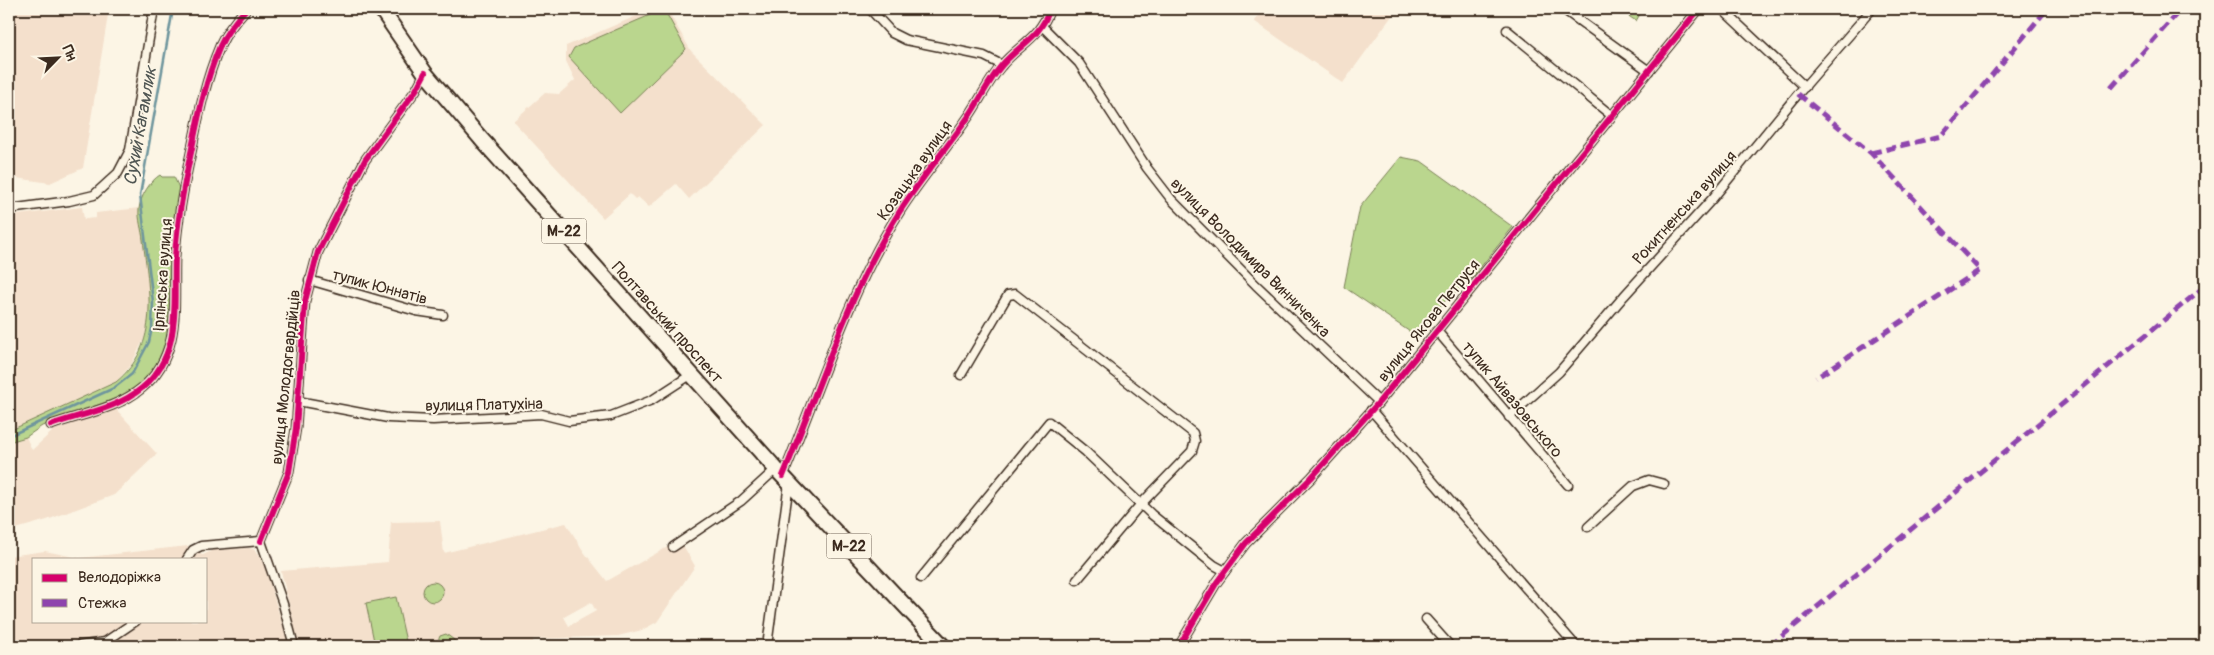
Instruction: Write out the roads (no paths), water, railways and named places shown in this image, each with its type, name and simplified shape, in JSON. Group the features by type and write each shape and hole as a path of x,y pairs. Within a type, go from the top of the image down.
{"highway":[{"name":"Полтавський проспект","path":"381,9 425,73 783,476 943,646"}],"street":[{"path":"9,209 94,195 118,173 130,150 154,9"},
{"name":"Ірпінська вулиця","path":"51,425 120,403 143,387 157,372 172,339 176,303 175,257 187,173 203,93 220,44 246,9"},
{"path":"870,9 892,33 906,40 984,56 1002,65"},
{"name":"Козацька вулиця","path":"783,476 847,313 876,253 900,210 969,116 1002,65 1043,27 1050,9"},
{"path":"1564,9 1649,71"},
{"name":"вулиця Якова Петруся","path":"1179,646 1225,571 1246,543 1311,478 1379,402 1699,9"},
{"path":"1722,9 1805,86"},
{"name":"Рокитненська вулиця","path":"1509,417 1564,366 1624,296 1713,198 1805,86 1872,9"},
{"name":"вулиця Володимира Винниченка","path":"1043,27 1079,63 1147,168 1172,199 1256,285 1379,402"},
{"path":"1506,30 1612,116"},
{"name":"вулиця Молодогвардійців","path":"261,541 289,472 296,428 305,301 318,252 365,160 416,90 425,73"},
{"name":"тупик Юннатів","path":"310,280 416,311 443,315"},
{"path":"961,375 1008,295 1015,294 1193,433 1195,441 1192,451 1140,504 1077,580"},
{"name":"тупик Айвазовського","path":"1437,331 1568,485"},
{"name":"вулиця Платухіна","path":"298,401 388,418 433,420 541,414 569,421 611,416 652,400 692,374"},
{"path":"1371,410 1576,646"},
{"path":"920,578 1049,422 1086,452 1140,504 1208,560 1225,571"},
{"path":"673,548 742,501 783,476"},
{"path":"767,646 783,476"},
{"path":"1588,527 1632,486 1649,480 1664,484"},
{"path":"188,558 193,550 201,546 261,541 283,604 294,646"},
{"path":"1426,619 1450,646"},
{"path":"78,646 105,642 135,622"}],"waterway":[{"name":"Сухий Кагамлик","path":"9,436 114,388 132,374 149,342 152,328 153,302 140,195 173,9"}]}
